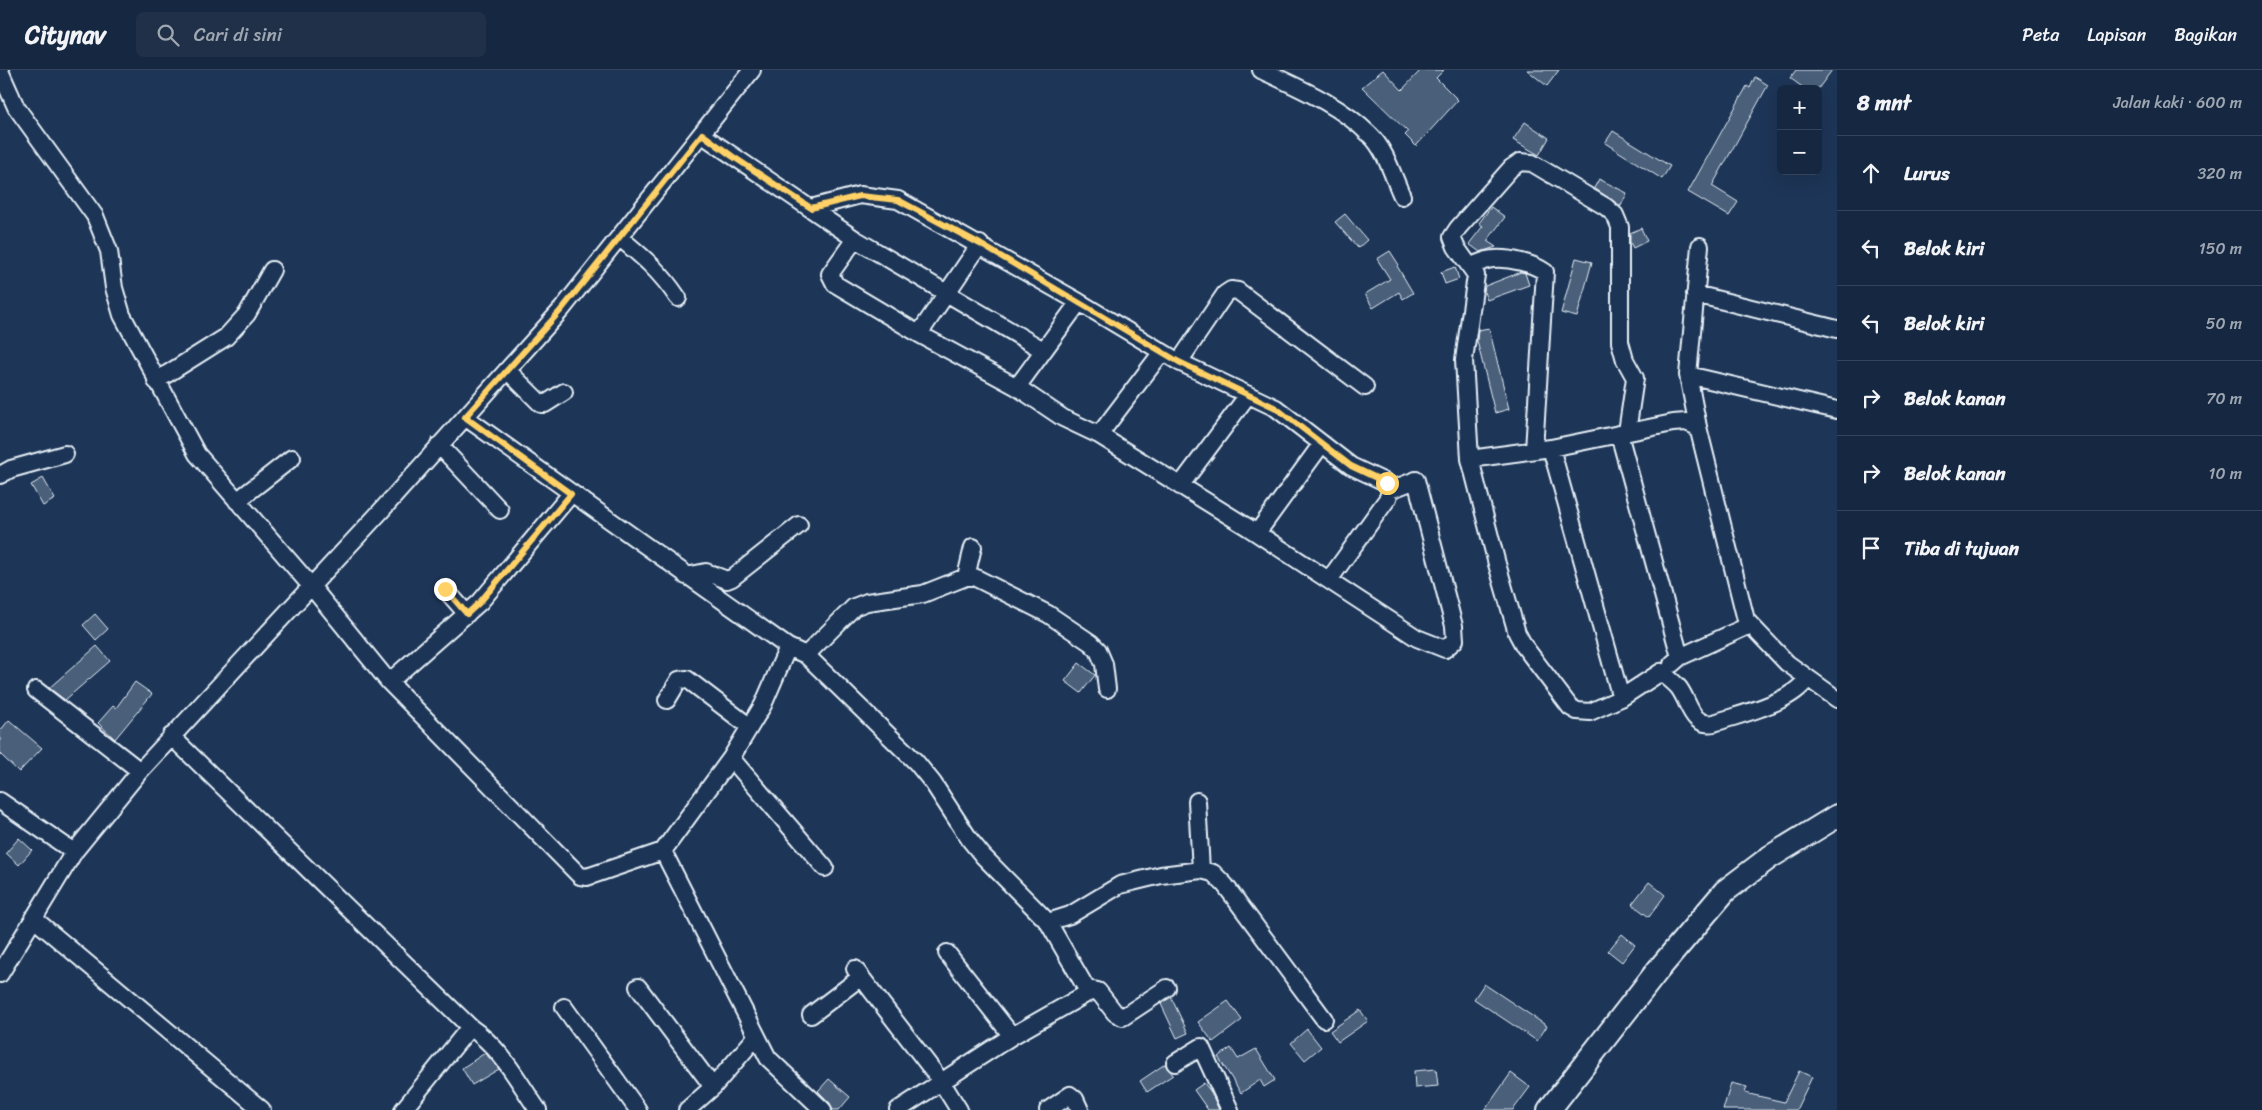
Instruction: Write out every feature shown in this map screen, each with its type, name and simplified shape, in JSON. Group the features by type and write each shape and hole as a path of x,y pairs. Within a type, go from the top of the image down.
{"street":[{"path":"0,974 74,852 140,771 439,446 562,309 752,70"},
{"path":"1261,70 1325,100 1371,135 1382,153 1402,196"},
{"path":"0,71 16,107 94,216 109,251 114,288 122,315 197,454 311,586 389,682 580,876 587,877 663,851 732,758 763,704 788,647"},
{"path":"702,134 726,153 855,239 1043,350"},
{"path":"1680,656 1623,433 1635,378 1625,360 1620,342 1620,228 1615,215 1606,207 1532,163 1520,162 1511,168 1458,228 1452,238 1456,247 1476,275 1464,360 1470,458 1517,633 1524,646 1570,707 1577,711 1590,712 1621,698 1661,672 1680,656 1750,625"},
{"path":"811,208 860,196 898,200 980,244 1179,362 1276,408 1321,445 1351,466 1387,483 1390,490 1388,498 1329,580"},
{"path":"619,237 651,263 663,276 678,298"},
{"path":"855,239 830,274 831,280 835,284 919,334 1017,387 1063,418 1099,435 1257,533 1417,638 1445,649 1455,640 1454,626 1416,480 1390,490"},
{"path":"919,334 980,244"},
{"path":"1700,246 1688,375 1698,427 1746,620 1787,664 1837,699"},
{"path":"1470,266 1492,259 1501,259 1537,266 1545,272 1534,450"},
{"path":"156,381 226,338 247,314 272,270"},
{"path":"1179,362 1225,294 1231,290 1238,291 1365,387"},
{"path":"1695,294 1837,329"},
{"path":"1017,387 1079,302"},
{"path":"1099,435 1162,352"},
{"path":"507,370 541,404 545,404 564,392"},
{"path":"1688,375 1837,410"},
{"path":"1180,486 1248,395"},
{"path":"465,417 686,576 788,647 806,655 916,762 934,783 970,840 983,856 1048,922 1089,993"},
{"path":"1470,458 1551,448 1686,422 1698,427"},
{"path":"1257,533 1321,445"},
{"path":"439,446 500,510"},
{"path":"1551,448 1621,698"},
{"path":"0,475 65,454"},
{"path":"237,501 292,458"},
{"path":"389,682 480,602 571,494"},
{"path":"686,576 706,572 727,580 732,578 799,526"},
{"path":"966,577 973,547"},
{"path":"806,655 854,607 866,602 923,594 966,577 974,577 1048,614 1091,644 1098,650 1104,664 1107,689"},
{"path":"445,589 467,614"},
{"path":"1661,672 1678,688 1696,719 1705,724 1714,724 1782,700 1799,688 1808,678"},
{"path":"667,700 679,680 687,679 750,727"},
{"path":"36,690 140,771"},
{"path":"172,736 470,1027 488,1040 500,1052 538,1110"},
{"path":"732,758 825,868"},
{"path":"0,801 74,852"},
{"path":"1197,801 1201,870"},
{"path":"1549,1110 1697,922 1736,882 1760,864 1837,816"},
{"path":"663,851 768,1058 823,1110"},
{"path":"1048,922 1070,915 1120,885 1161,875 1201,870 1213,873 1225,885 1324,1019"},
{"path":"33,918 262,1110"},
{"path":"947,953 1012,1036"},
{"path":"812,1015 858,973 941,1081 959,1110"},
{"path":"638,987 713,1087"},
{"path":"898,1110 1012,1036 1092,990 1098,991 1115,1013 1123,1017 1167,988"},
{"path":"564,1007 638,1110"},
{"path":"403,1110 470,1027"},
{"path":"688,1110 713,1087 756,1037"},
{"path":"1175,1063 1201,1047 1230,1110"},
{"path":"1048,1110 1070,1095 1075,1099 1080,1110"}],"building":[{"path":"1383,70 1402,90 1421,70 1444,70 1436,78 1458,100 1416,146 1405,135 1408,132 1362,87"},
{"path":"1527,70 1559,70 1547,86"},
{"path":"1796,70 1832,70 1821,85 1800,85 1790,78"},
{"path":"1755,77 1768,85 1712,186 1738,202 1729,216 1688,192 1747,86 1750,88"},
{"path":"1525,122 1549,138 1539,155 1513,140"},
{"path":"1613,131 1670,166 1662,179 1605,143"},
{"path":"1599,179 1627,193 1621,206 1594,188"},
{"path":"1491,207 1505,217 1487,241 1496,247 1480,252 1469,244 1483,226 1479,223"},
{"path":"1345,214 1367,240 1358,248 1335,222"},
{"path":"1641,228 1647,241 1633,248 1630,242 1630,233"},
{"path":"1390,251 1413,293 1403,299 1399,292 1373,308 1365,294 1390,279 1377,259"},
{"path":"1576,258 1592,262 1577,317 1561,313"},
{"path":"1455,267 1459,279 1445,284 1441,272"},
{"path":"1521,272 1525,273 1529,285 1487,300 1484,292 1485,286"},
{"path":"1489,328 1509,409 1495,413 1477,341 1478,330"},
{"path":"43,478 55,499 43,506 31,485"},
{"path":"95,614 108,629 96,640 83,625"},
{"path":"97,646 110,661 65,700 49,688"},
{"path":"1079,663 1095,675 1081,693 1065,681"},
{"path":"135,682 152,694 115,739 98,723 113,706 116,708"},
{"path":"9,720 42,748 19,772 0,754 0,731"},
{"path":"19,838 32,850 19,865 6,853"},
{"path":"1649,882 1665,895 1649,917 1632,904"},
{"path":"1622,934 1635,945 1622,962 1608,951"},
{"path":"1484,984 1547,1026 1537,1041 1474,999"},
{"path":"1171,997 1188,1033 1177,1038 1161,1004"},
{"path":"1228,1001 1242,1020 1213,1042 1198,1022"},
{"path":"1360,1010 1368,1021 1338,1042 1330,1031"},
{"path":"1307,1029 1321,1047 1305,1060 1291,1043"},
{"path":"1231,1048 1238,1059 1256,1049 1275,1080 1264,1087 1260,1080 1241,1093 1218,1057"},
{"path":"485,1053 499,1069 472,1085 462,1068"},
{"path":"1165,1064 1173,1075 1147,1092 1140,1081"},
{"path":"1436,1069 1438,1086 1415,1088 1414,1071"},
{"path":"1799,1071 1812,1077 1796,1110 1723,1110 1731,1083 1747,1087 1745,1093 1784,1102"},
{"path":"1511,1073 1530,1087 1513,1110 1485,1110"},
{"path":"829,1079 850,1097 839,1110 833,1110 830,1103 818,1091"},
{"path":"1204,1083 1211,1092 1219,1110 1208,1110 1194,1090"}],"route":[{"path":"445,589 467,614 480,602 571,494 465,417 562,309 702,134 716,146 811,208 860,196 898,200 980,244 1179,362 1276,408 1321,445 1351,466 1387,483"}]}
